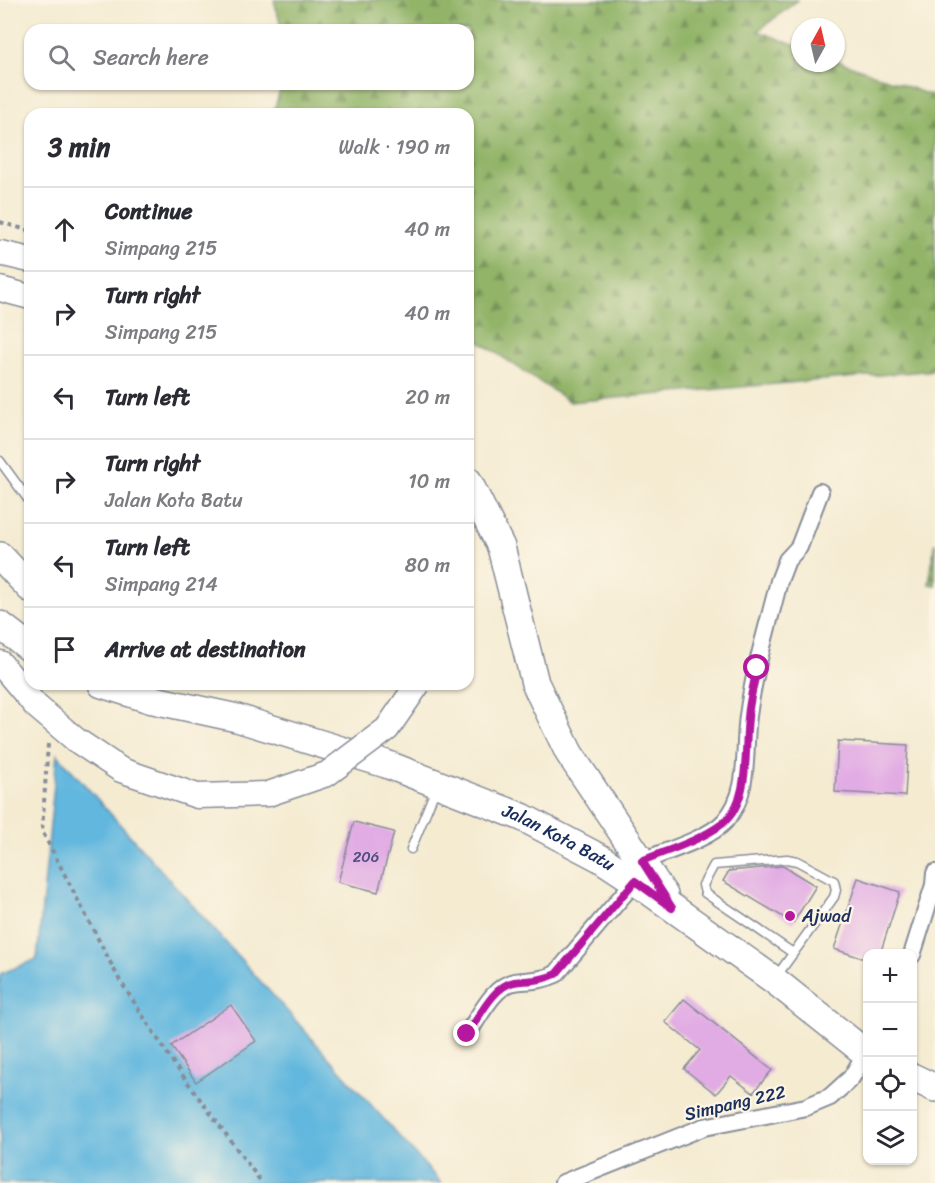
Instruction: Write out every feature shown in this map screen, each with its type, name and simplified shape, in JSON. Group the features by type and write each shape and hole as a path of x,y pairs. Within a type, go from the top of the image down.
{"main road":[{"path":"0,252 24,258"},
{"path":"0,289 24,295"},
{"path":"474,493 501,547 535,683 569,753 639,871 672,908 774,980 863,1050"},
{"path":"0,556 24,582"},
{"path":"0,625 24,643"},
{"path":"0,663 36,706 76,740 122,770 197,796 268,794 327,774 387,729 414,690"},
{"path":"121,690 149,699 237,718"},
{"path":"187,690 237,718"},
{"name":"Jalan Kota Batu","path":"237,718 386,764 522,817 600,858 639,871"},
{"path":"917,1079 935,1088"}],"street":[{"path":"467,1034 499,989 512,982 542,981 556,974 639,871 724,822 738,800 745,769 748,717 779,581 787,560 799,547 819,492"},
{"path":"914,949 934,885 935,873"},
{"name":"Simpang 222","path":"563,1183 704,1127 814,1104 830,1097 851,1078 864,1057"}],"lane":[{"path":"0,461 24,494"},
{"path":"411,849 438,784"},
{"path":"774,980 834,897 836,890 834,881 797,861 787,859 714,865 703,885 705,892 793,953"}],"path":[{"path":"0,222 24,229"},
{"path":"46,756 42,831 119,978 174,1064 262,1183"}],"green space":[{"path":"274,0 798,0 758,31 791,44 791,72 845,72 845,63 935,97 935,370 570,402 474,338 474,108 275,108 280,90 474,90 474,24 280,24"},
{"path":"935,542 935,585 929,584"}],"water":[{"path":"57,754 441,1183 0,1183 0,974 37,959"}],"building":[{"path":"838,741 908,745 905,796 835,792"},
{"path":"354,822 394,832 378,892 338,882"},
{"path":"783,866 816,886 793,923 723,881 729,871"},
{"path":"858,878 900,892 882,949 863,949 863,958 834,949"},
{"path":"684,999 772,1070 753,1093 731,1076 716,1094 684,1069 700,1050 665,1022"},
{"path":"231,1005 256,1041 196,1082 171,1046"}],"place":[{"name":"Ajwad","path":"790,916"}],"route":[{"path":"467,1034 499,989 512,982 542,981 556,974 635,881 672,908 642,861 704,835 724,822 738,800 745,769 748,717 757,668"}]}
